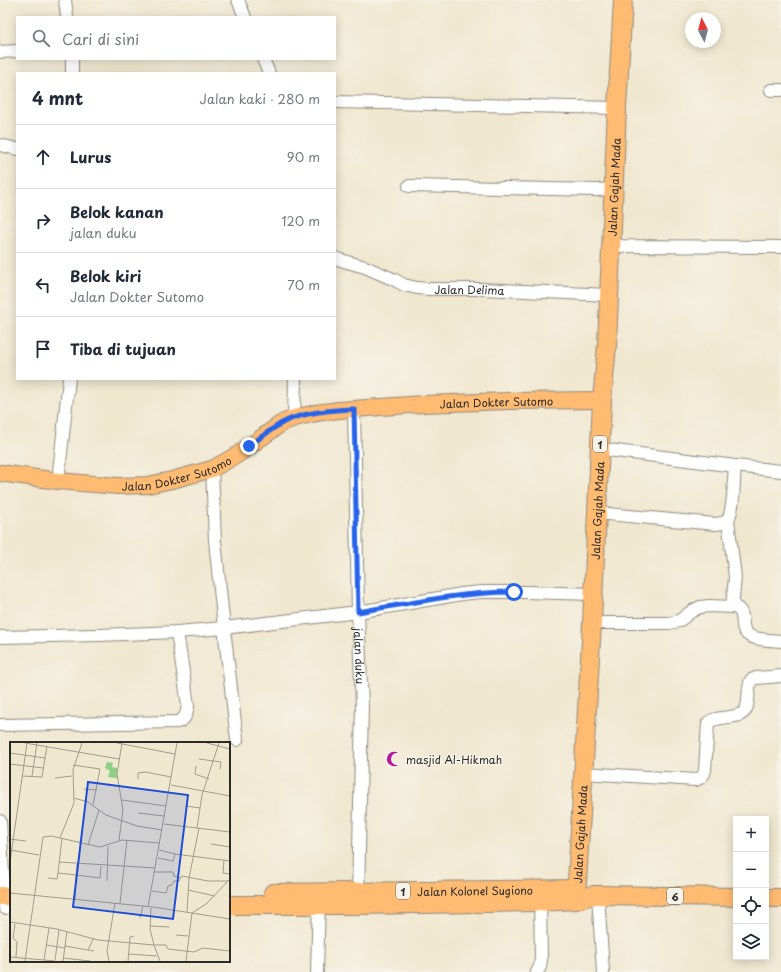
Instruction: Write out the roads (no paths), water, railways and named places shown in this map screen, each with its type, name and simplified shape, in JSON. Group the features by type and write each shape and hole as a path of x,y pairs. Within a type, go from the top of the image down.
{"highway":[{"name":"Jalan Gajah Mada","path":"586,895 583,773 592,623 602,400 607,346 623,0"},
{"name":"1","path":"230,893 319,898 586,895"},
{"name":"6","path":"586,895 733,897"},
{"name":"1","path":"230,905 319,898"},
{"path":"769,898 781,898"}],"main road":[{"name":"Jalan Dokter Sutomo","path":"0,473 58,481 118,486 148,485 212,469 237,455 282,423 294,418 316,413 423,404 502,401 602,400"}],"street":[{"path":"66,0 67,16"},
{"path":"238,0 245,16"},
{"path":"0,52 16,51"},
{"path":"72,60 72,72"},
{"path":"263,60 269,72"},
{"path":"336,102 617,108"},
{"path":"0,145 16,149"},
{"path":"409,186 590,190 614,189"},
{"path":"612,241 620,246 781,247"},
{"name":"Jalan Delima","path":"336,258 365,267 404,285 416,288 481,288 609,295"},
{"path":"58,481 69,380"},
{"path":"294,418 295,380"},
{"name":"jalan duku","path":"354,409 358,612 362,705 358,898"},
{"path":"600,449 781,471"},
{"path":"732,607 735,577 728,520 732,508 735,466"},
{"path":"212,469 214,541 237,740"},
{"path":"597,513 715,524 723,523 728,520"},
{"path":"0,637 177,632 224,628 358,612 481,592 593,594"},
{"path":"592,623 669,623 679,621 700,607 732,607 739,609 741,612 745,631 748,635 755,638 781,641"},
{"path":"0,725 182,721 186,717 188,705 177,632"},
{"path":"583,773 696,780 701,778 704,775 705,770 708,723 711,720 742,714 747,708 749,684 751,680 756,678 781,676"},
{"path":"0,821 5,902"},
{"path":"537,972 540,967 541,959 540,895"},
{"path":"586,895 603,972"},
{"path":"317,972 319,898"}],"place":[{"name":"masjid Al-Hikmah","path":"394,759"}]}
